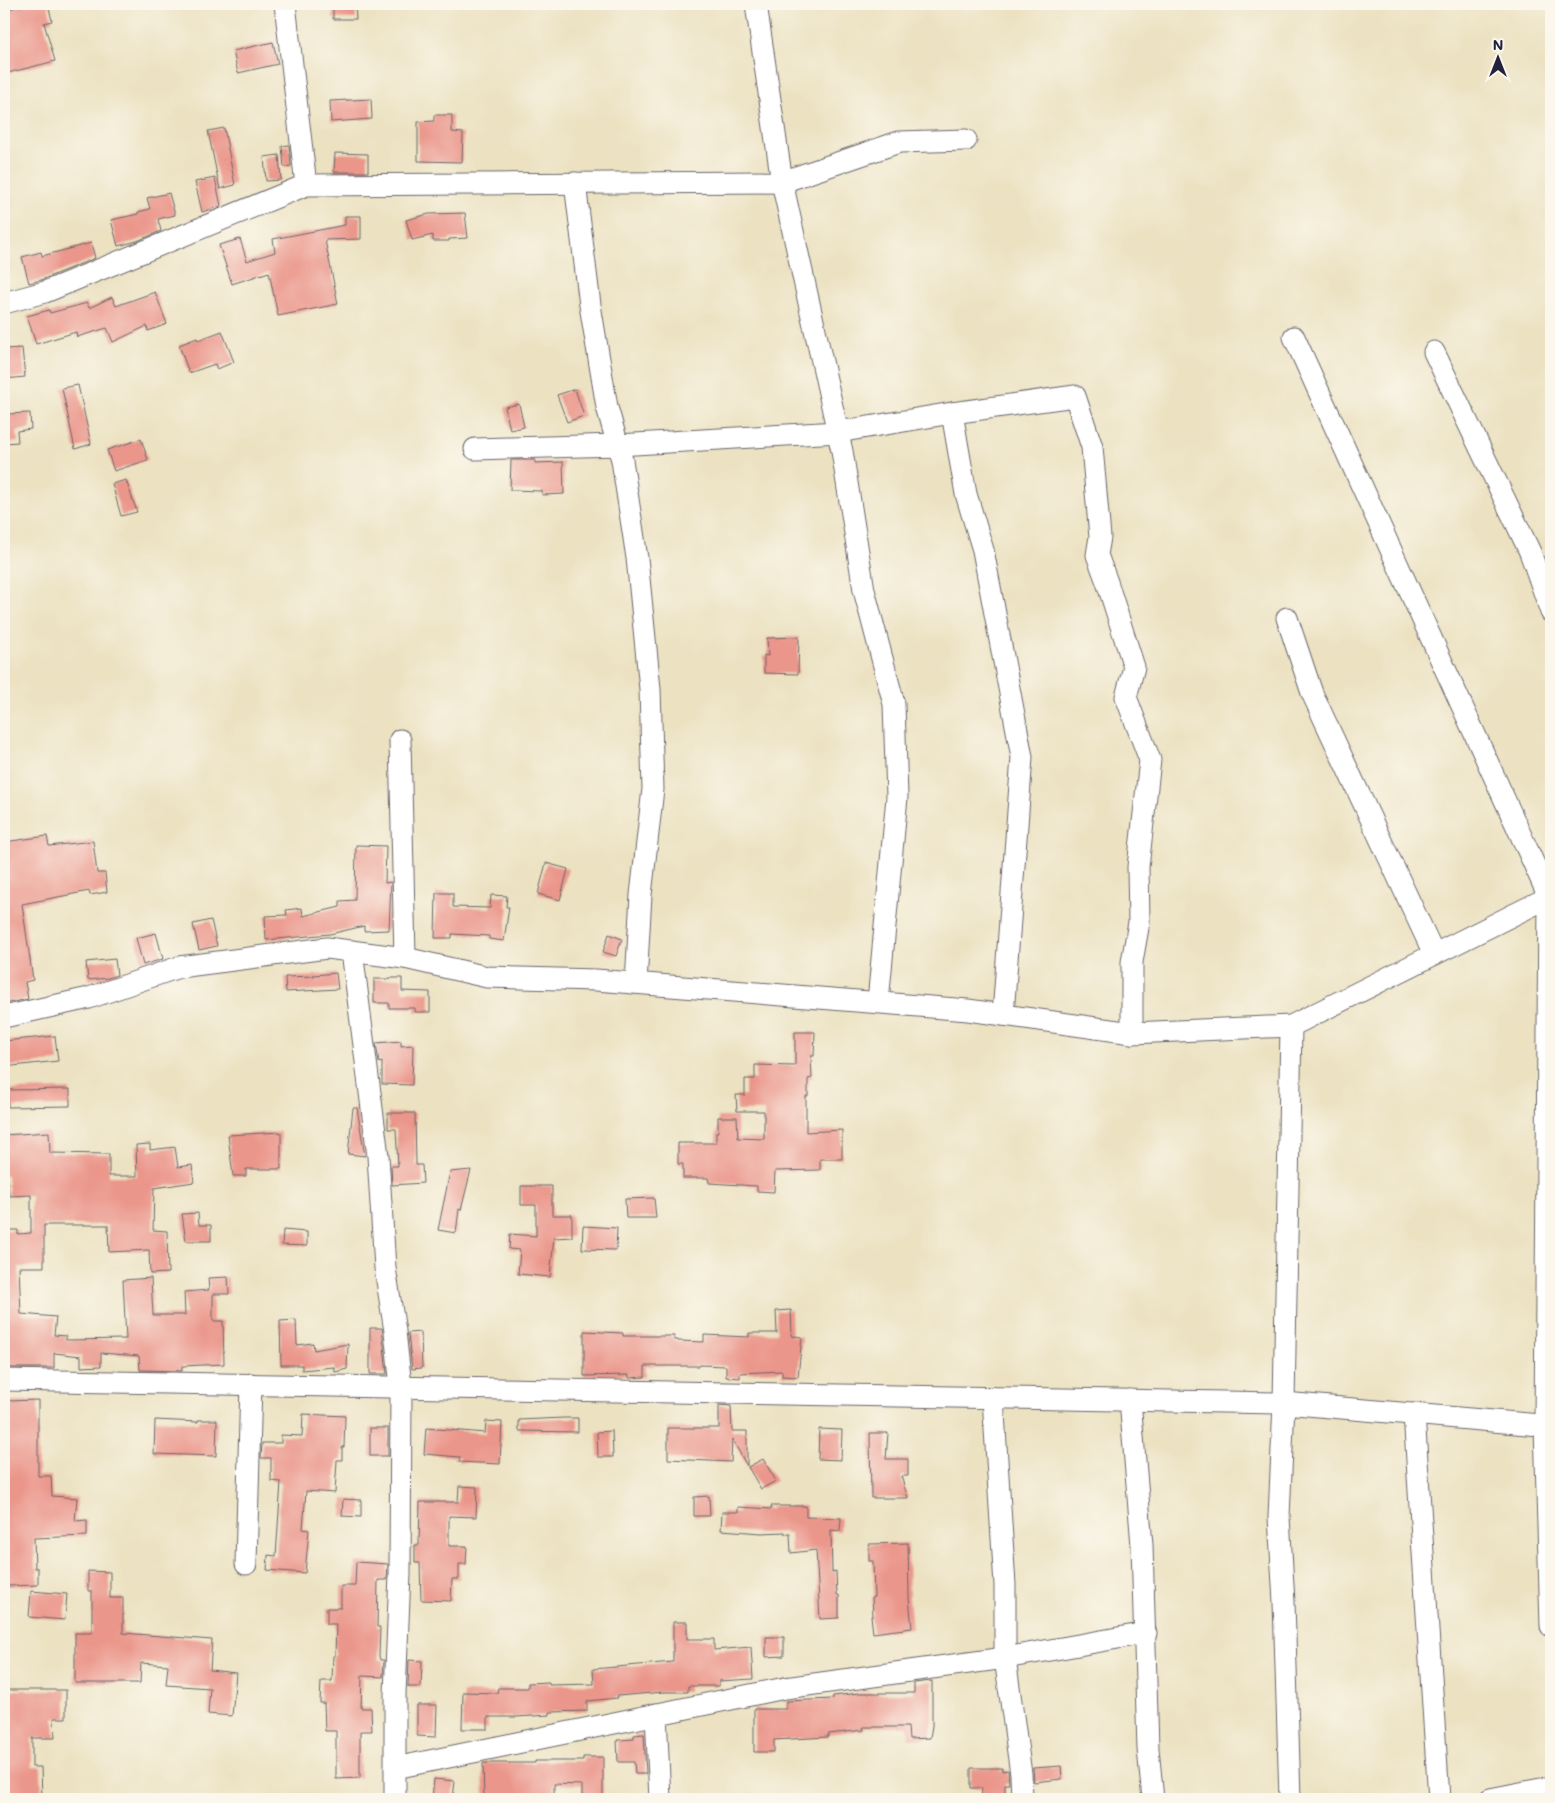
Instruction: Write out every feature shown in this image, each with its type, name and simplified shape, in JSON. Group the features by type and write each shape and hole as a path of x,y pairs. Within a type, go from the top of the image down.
{"street":[{"path":"285,4 306,185"},
{"path":"756,4 782,182 838,432 864,590 894,704 897,797 878,1002"},
{"path":"4,303 45,292 306,185 782,182 899,142 966,140"},
{"path":"575,183 607,407 622,460 637,558 651,699 653,789 641,894 636,983"},
{"path":"1294,337 1550,896 1548,1426 1551,1626"},
{"path":"1434,352 1530,552 1551,612"},
{"path":"475,449 618,445 838,432 952,413 1075,396 1092,447 1100,537 1096,555 1107,582 1134,666 1126,697 1150,760 1138,867 1139,922 1132,962 1132,1033"},
{"path":"952,413 966,494 983,550 1022,757 1003,1015"},
{"path":"1287,618 1312,693 1434,954"},
{"path":"400,740 405,958"},
{"path":"4,1017 88,998 178,967 327,948 405,958 487,978 596,980 878,1002 968,1010 1132,1033 1291,1026 1550,896"},
{"path":"352,951 378,1156 385,1268 395,1331 401,1387 400,1574 395,1799"},
{"path":"1290,1799 1284,1602 1279,1517 1284,1403 1291,1026"},
{"path":"4,1380 1284,1403 1548,1426"},
{"path":"246,1564 252,1384"},
{"path":"993,1398 1005,1585 1006,1658 1021,1774 1022,1799"},
{"path":"1130,1400 1142,1545 1148,1749 1153,1799"},
{"path":"1414,1414 1439,1799"},
{"path":"395,1768 785,1688 1006,1658 1146,1633"},
{"path":"656,1714 660,1799"},
{"path":"1490,1799 1551,1787"}],"building":[{"path":"30,4 48,4 52,21 44,23 55,61 4,74 4,10"},
{"path":"333,4 355,4 356,19 333,19"},
{"path":"273,42 278,64 238,73 233,51"},
{"path":"371,99 372,119 331,122 330,101"},
{"path":"434,115 452,115 452,132 463,133 462,162 418,161 418,122 434,121"},
{"path":"224,128 235,185 220,189 208,131"},
{"path":"289,145 291,166 284,167 282,146"},
{"path":"335,153 368,154 368,172 334,172"},
{"path":"279,155 281,180 266,181 264,157"},
{"path":"215,178 221,206 202,212 195,182"},
{"path":"169,193 175,215 158,219 161,231 137,241 118,246 111,220 138,214 138,212 150,209 147,198"},
{"path":"465,213 468,238 433,241 433,235 412,240 406,220 429,214"},
{"path":"345,216 361,216 361,239 325,240 338,304 278,316 269,272 232,284 219,245 240,239 247,261 275,252 273,239 345,225"},
{"path":"91,243 95,258 29,283 22,257 41,252 42,256"},
{"path":"155,292 167,324 148,331 147,326 113,342 107,328 77,337 76,332 36,344 27,316 49,310 50,313 87,303 89,308 112,297 116,306"},
{"path":"222,331 234,362 217,369 215,364 189,373 179,345"},
{"path":"22,348 25,377 5,379 4,349"},
{"path":"78,385 91,444 75,449 62,388"},
{"path":"575,389 584,416 567,422 557,395"},
{"path":"519,404 524,427 510,430 505,407"},
{"path":"30,413 31,429 17,431 18,442 5,443 4,414"},
{"path":"141,439 148,460 114,471 107,450"},
{"path":"511,460 535,460 535,463 563,462 564,494 542,495 542,491 510,490"},
{"path":"126,480 137,512 121,516 112,484"},
{"path":"799,637 798,674 764,673 764,655 768,656 767,638"},
{"path":"47,836 49,846 93,841 97,873 105,873 107,892 90,895 89,891 22,904 33,980 25,982 28,999 4,1004 4,842"},
{"path":"356,845 386,846 385,883 391,882 389,930 364,931 364,926 330,934 266,940 265,916 287,915 286,910 302,908 303,916 340,907 340,901 355,900"},
{"path":"546,863 568,869 560,900 538,894"},
{"path":"436,893 453,893 453,907 490,908 491,895 507,896 506,907 509,907 504,941 489,939 489,936 452,934 452,938 435,938"},
{"path":"211,920 217,946 199,950 193,924"},
{"path":"156,933 163,959 143,965 136,938"},
{"path":"609,934 622,939 616,956 603,952"},
{"path":"115,959 117,975 88,980 86,962"},
{"path":"336,973 338,989 286,992 285,977"},
{"path":"402,978 402,991 430,992 430,1012 415,1012 415,1008 389,1008 389,1003 374,1003 374,979"},
{"path":"795,1032 815,1032 814,1056 811,1056 812,1078 808,1079 808,1096 806,1096 806,1132 842,1130 842,1159 820,1159 820,1170 775,1171 774,1192 757,1191 757,1186 709,1183 708,1178 683,1178 683,1164 678,1164 678,1143 716,1143 718,1117 737,1117 738,1138 764,1139 764,1111 737,1111 736,1095 745,1095 745,1079 755,1079 755,1065 795,1066"},
{"path":"55,1036 58,1061 4,1067 4,1041"},
{"path":"401,1041 401,1046 413,1045 412,1085 382,1084 382,1062 379,1063 376,1043"},
{"path":"70,1089 70,1106 8,1107 8,1090"},
{"path":"353,1108 357,1108 365,1156 348,1154"},
{"path":"388,1113 415,1113 416,1165 422,1165 423,1183 392,1185 391,1166 398,1166 396,1129 388,1129"},
{"path":"49,1132 50,1153 109,1154 109,1176 137,1176 136,1145 150,1144 150,1150 175,1147 178,1167 192,1165 194,1182 154,1188 153,1230 167,1231 168,1273 150,1274 149,1250 109,1252 108,1225 44,1225 44,1267 19,1267 21,1314 56,1317 54,1335 66,1336 66,1340 126,1339 123,1280 151,1278 153,1315 185,1315 184,1292 209,1290 208,1278 228,1277 229,1294 213,1294 213,1321 223,1321 224,1364 182,1366 182,1371 140,1370 139,1356 101,1353 101,1366 81,1367 81,1356 54,1353 54,1368 7,1368 7,1364 4,1364 5,1234 6,1230 18,1230 18,1234 31,1233 31,1195 9,1196 7,1175 4,1175 4,1135"},
{"path":"281,1132 281,1169 246,1169 246,1176 233,1176 228,1135"},
{"path":"471,1170 461,1210 459,1209 456,1233 438,1230 450,1172"},
{"path":"521,1186 552,1186 552,1215 572,1215 572,1237 554,1238 550,1277 518,1274 520,1250 509,1249 510,1234 536,1236 536,1205 521,1205"},
{"path":"654,1198 656,1218 626,1218 625,1199"},
{"path":"198,1213 199,1225 211,1225 211,1241 186,1241 182,1214"},
{"path":"583,1226 617,1228 616,1250 582,1249"},
{"path":"283,1230 307,1232 307,1246 282,1245"},
{"path":"791,1310 792,1336 802,1337 798,1377 782,1376 782,1371 740,1373 740,1378 726,1377 726,1366 700,1365 645,1366 645,1377 629,1378 629,1375 584,1376 584,1331 623,1333 623,1336 674,1336 674,1340 678,1341 704,1342 704,1335 749,1337 749,1333 777,1333 776,1311"},
{"path":"296,1320 297,1345 313,1343 314,1350 348,1344 347,1369 335,1372 334,1367 302,1370 302,1365 281,1365 280,1321"},
{"path":"370,1328 382,1328 387,1374 370,1374"},
{"path":"421,1332 422,1368 412,1369 408,1333"},
{"path":"38,1400 38,1476 51,1476 52,1496 77,1498 75,1521 87,1520 87,1536 34,1538 35,1568 38,1568 38,1585 4,1586 4,1401"},
{"path":"719,1405 731,1406 732,1431 747,1431 747,1466 732,1439 731,1462 668,1459 668,1428 719,1428"},
{"path":"303,1414 345,1416 344,1447 342,1447 342,1460 337,1460 335,1493 306,1491 303,1529 309,1530 305,1573 267,1570 268,1555 276,1556 281,1482 271,1481 271,1458 261,1458 262,1443 281,1443 281,1435 302,1436"},
{"path":"578,1418 578,1432 519,1431 519,1420"},
{"path":"155,1420 198,1422 198,1420 217,1420 216,1456 154,1454"},
{"path":"486,1421 502,1422 500,1464 459,1462 460,1457 424,1454 426,1428 485,1433"},
{"path":"370,1428 388,1428 388,1456 370,1456"},
{"path":"819,1429 842,1430 841,1460 818,1459"},
{"path":"612,1431 613,1457 598,1457 597,1432"},
{"path":"870,1433 888,1433 886,1459 908,1459 908,1476 901,1476 908,1498 871,1498"},
{"path":"763,1459 776,1481 761,1489 748,1467"},
{"path":"459,1486 477,1487 476,1517 449,1516 449,1546 467,1546 466,1564 459,1564 459,1579 452,1579 451,1601 421,1600 420,1563 415,1563 415,1545 419,1545 420,1502 458,1502"},
{"path":"709,1496 710,1516 694,1516 694,1497"},
{"path":"343,1499 361,1500 361,1517 342,1516"},
{"path":"771,1506 806,1506 806,1517 841,1518 840,1531 831,1530 832,1572 836,1571 839,1618 820,1619 816,1550 791,1553 790,1534 785,1534 785,1532 761,1533 721,1530 722,1512 738,1512 738,1507 772,1509"},
{"path":"908,1543 909,1598 912,1628 873,1633 871,1616 873,1616 872,1597 874,1597 873,1561 869,1561 869,1544"},
{"path":"356,1562 388,1564 387,1580 378,1580 377,1627 380,1627 379,1656 380,1660 384,1660 383,1677 362,1676 361,1708 371,1708 372,1731 360,1731 360,1778 336,1779 336,1731 325,1731 324,1703 320,1703 321,1681 332,1681 333,1656 335,1656 336,1624 327,1624 327,1608 341,1608 341,1586 355,1586"},
{"path":"88,1571 110,1572 110,1598 123,1598 123,1633 212,1640 210,1670 236,1673 232,1716 208,1714 210,1688 166,1685 168,1665 141,1663 140,1683 75,1683 75,1633 92,1633 92,1591 88,1591"},
{"path":"31,1591 67,1594 65,1620 29,1617"},
{"path":"673,1622 687,1622 687,1639 714,1639 714,1650 751,1647 753,1679 719,1681 719,1686 688,1686 688,1692 617,1696 618,1698 587,1701 587,1711 550,1712 550,1715 488,1717 488,1729 462,1729 463,1692 497,1693 498,1688 528,1688 528,1683 549,1682 549,1685 594,1684 593,1669 673,1662"},
{"path":"766,1637 784,1637 784,1656 766,1657"},
{"path":"409,1660 422,1661 421,1687 408,1687"},
{"path":"932,1681 932,1726 930,1738 909,1739 908,1727 863,1727 864,1730 828,1734 828,1737 774,1740 774,1752 754,1752 754,1709 786,1709 786,1701 833,1699 833,1696 859,1693 914,1693 914,1683"},
{"path":"4,1690 66,1690 66,1718 54,1718 55,1738 32,1738 32,1767 41,1767 42,1799 4,1799"},
{"path":"417,1705 437,1705 436,1737 417,1736"},
{"path":"644,1734 646,1774 635,1774 634,1762 618,1762 617,1740 634,1739 634,1735"},
{"path":"583,1757 603,1757 603,1797 582,1796 582,1785 554,1784 554,1799 484,1799 483,1763 583,1761"},
{"path":"1061,1766 1062,1779 1034,1782 1033,1768"},
{"path":"971,1768 1002,1768 1002,1771 1008,1770 1009,1784 1005,1784 1005,1799 981,1799 982,1788 971,1788"},
{"path":"434,1779 455,1781 453,1799 432,1799"}]}
